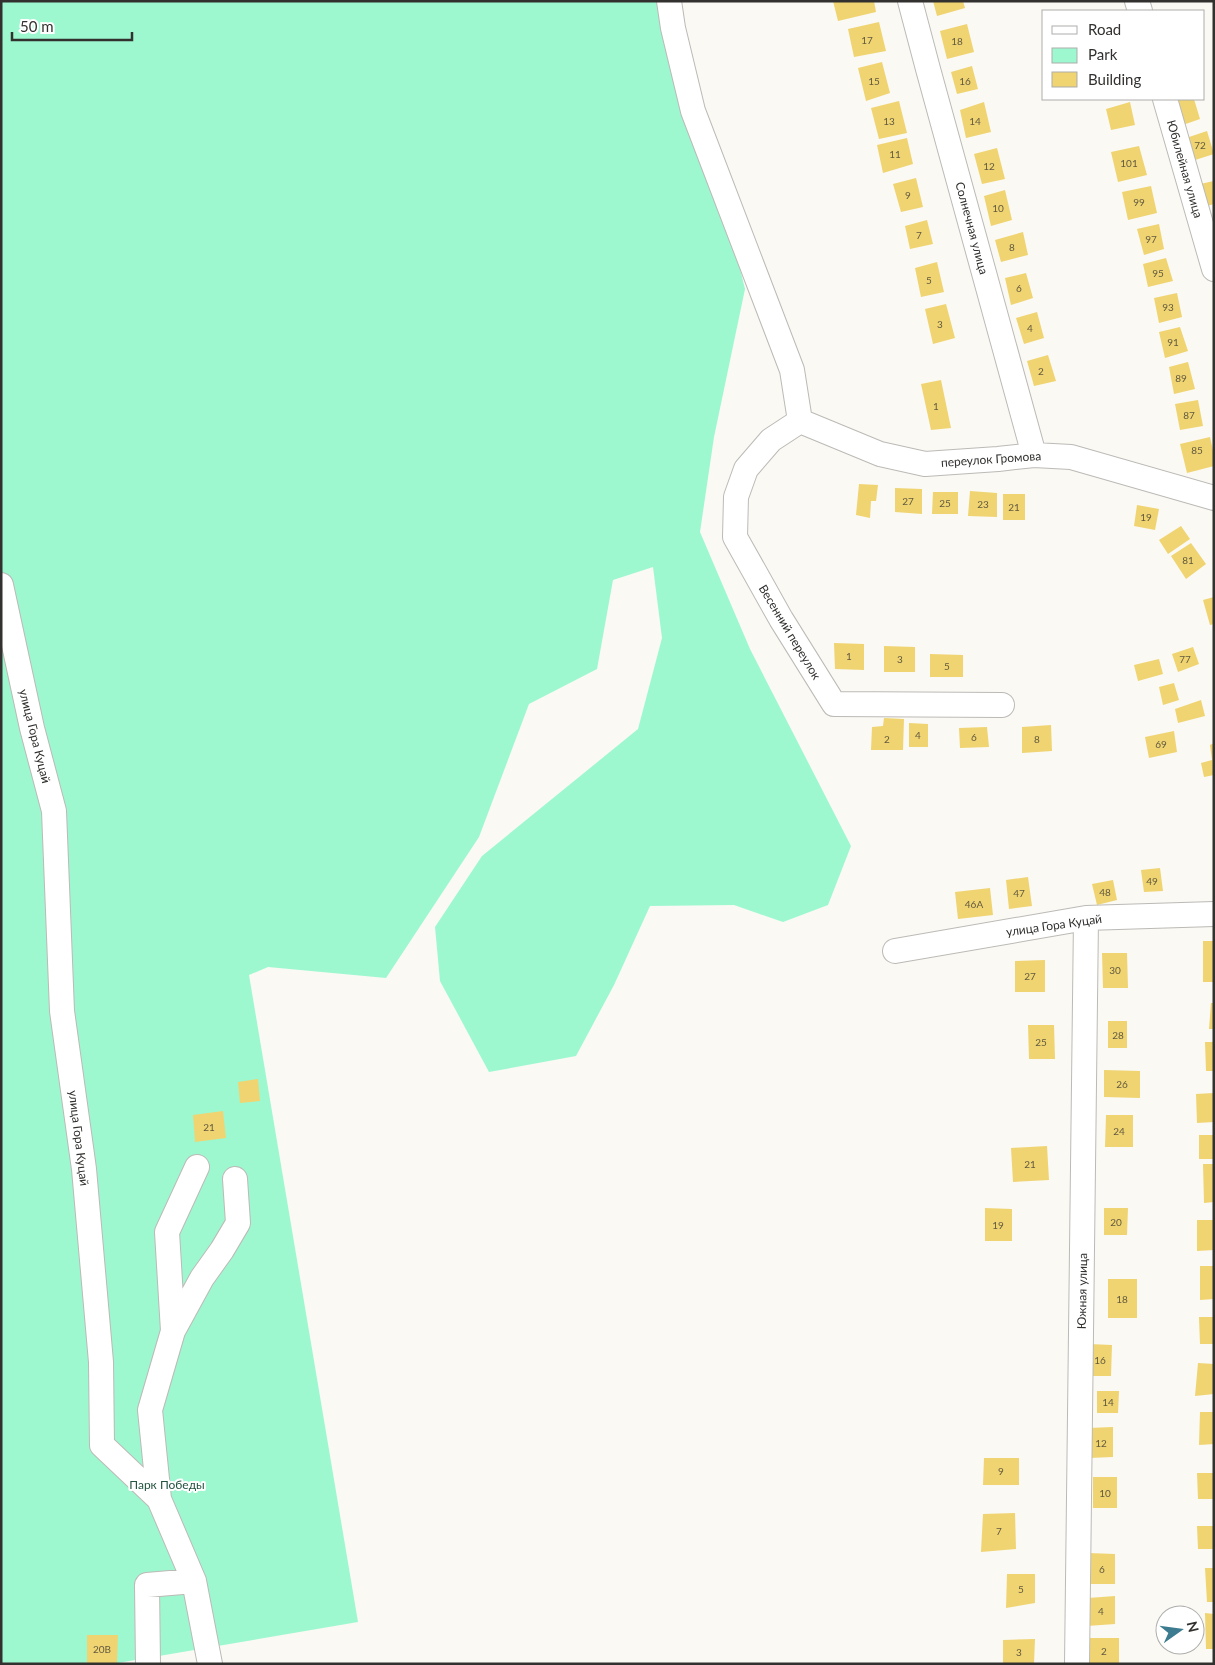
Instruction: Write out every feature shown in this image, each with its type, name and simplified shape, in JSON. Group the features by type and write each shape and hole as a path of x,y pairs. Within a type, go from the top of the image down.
{"street":[{"path":"669,1 673,28 693,111 792,370 800,421"},
{"name":"Солнечная улица","path":"910,1 1034,455"},
{"name":"Юбилейная улица","path":"1165,100 1214,269"},
{"name":"переулок Громова","path":"800,421 880,454 925,464 1034,455 1071,457 1214,498"},
{"name":"Весенний переулок","path":"800,421 771,440 746,469 736,497 735,537 781,619 834,704 1002,705"},
{"name":"улица Гора Куцай","path":"1,585 32,728 54,811 62,1010 84,1169 100,1362 102,1445 159,1499 194,1581 210,1664"},
{"name":"улица Гора Куцай","path":"895,951 1086,918 1214,914"},
{"name":"Южная улица","path":"1077,1664 1086,918"},
{"path":"173,1331 167,1232 197,1166"},
{"path":"159,1499 150,1410 173,1331 202,1278 238,1223 235,1179"},
{"path":"148,1664 146,1585 194,1581"}],"green space":[{"name":"Парк Победы","path":"1,1 673,1 745,289 714,437 700,532 750,649 851,846 828,905 783,922 734,905 650,906 614,985 576,1056 489,1072 440,981 435,927 482,856 638,729 662,638 653,567 613,580 597,669 529,704 479,837 386,978 268,967 249,975 358,1622 112,1664 1,1664"}],"building":[{"path":"833,1 874,1 876,12 838,21"},
{"path":"933,1 963,1 965,8 937,16"},
{"path":"879,22 886,51 854,57 848,29"},
{"path":"967,24 974,52 947,59 940,31"},
{"path":"882,62 890,93 866,101 858,68"},
{"path":"972,66 978,89 957,94 951,72"},
{"path":"1172,100 1194,100 1200,119 1180,126"},
{"path":"899,101 907,133 879,139 871,108"},
{"path":"984,102 991,132 966,138 960,110"},
{"path":"1130,102 1135,125 1111,130 1106,109"},
{"path":"1207,131 1214,154 1192,161 1186,138"},
{"path":"907,138 913,164 883,173 877,145"},
{"path":"1139,146 1147,175 1118,182 1111,152"},
{"path":"997,148 1005,179 982,184 974,154"},
{"path":"916,178 923,207 901,212 893,184"},
{"path":"1214,181 1214,204 1207,206 1200,184"},
{"path":"1151,186 1157,213 1128,220 1122,192"},
{"path":"1005,190 1012,220 991,226 984,196"},
{"path":"927,220 933,244 910,249 905,226"},
{"path":"1159,224 1164,249 1144,255 1137,229"},
{"path":"1023,232 1028,255 1001,262 995,240"},
{"path":"1166,258 1173,281 1148,287 1143,264"},
{"path":"937,262 944,292 921,297 915,268"},
{"path":"1026,273 1033,298 1011,305 1005,278"},
{"path":"1177,293 1182,317 1159,323 1154,298"},
{"path":"946,304 955,338 933,344 925,309"},
{"path":"1037,312 1044,338 1024,344 1016,318"},
{"path":"1180,327 1188,351 1165,358 1159,332"},
{"path":"1048,355 1056,381 1034,386 1027,361"},
{"path":"1188,362 1195,389 1174,394 1169,367"},
{"path":"941,380 951,428 931,430 921,384"},
{"path":"1198,400 1203,426 1180,430 1175,404"},
{"path":"1210,437 1214,455 1214,466 1187,473 1180,444"},
{"path":"859,484 878,485 876,501 871,501 870,518 856,515"},
{"path":"895,488 922,489 922,514 895,512"},
{"path":"970,491 997,493 997,517 968,516"},
{"path":"933,492 958,492 958,514 932,514"},
{"path":"1003,494 1025,494 1025,520 1003,520"},
{"path":"1137,505 1159,509 1155,530 1134,526"},
{"path":"1181,526 1190,539 1168,554 1159,540"},
{"path":"1191,543 1206,564 1186,579 1171,556"},
{"path":"1214,597 1214,624 1210,625 1203,600"},
{"path":"834,643 864,644 864,670 835,669"},
{"path":"884,646 915,647 915,672 884,672"},
{"path":"1193,647 1199,664 1178,672 1172,654"},
{"path":"930,654 963,655 963,677 930,677"},
{"path":"1159,659 1163,674 1138,681 1134,665"},
{"path":"1174,683 1179,700 1163,705 1159,687"},
{"path":"1201,700 1205,716 1178,723 1175,709"},
{"path":"884,718 904,719 903,750 871,750 872,727 883,726"},
{"path":"909,723 928,724 928,747 909,747"},
{"path":"1051,725 1052,751 1022,753 1022,727"},
{"path":"987,727 989,747 960,748 959,728"},
{"path":"1174,731 1177,752 1149,758 1145,737"},
{"path":"1214,743 1214,775 1204,777 1201,763 1212,760 1210,745"},
{"path":"1160,868 1163,891 1144,892 1141,870"},
{"path":"1028,877 1032,906 1009,909 1006,880"},
{"path":"1113,880 1117,900 1097,905 1092,884"},
{"path":"990,888 993,915 958,919 955,892"},
{"path":"1203,941 1214,941 1214,982 1203,982"},
{"path":"1102,953 1127,953 1128,988 1103,988"},
{"path":"1045,960 1045,992 1015,992 1015,961"},
{"path":"1211,1003 1214,1003 1214,1029 1209,1029"},
{"path":"1108,1021 1127,1021 1127,1048 1108,1048"},
{"path":"1028,1025 1054,1025 1055,1059 1029,1059"},
{"path":"1205,1042 1214,1042 1214,1071 1206,1071"},
{"path":"1104,1070 1140,1071 1140,1098 1104,1097"},
{"path":"258,1079 260,1101 240,1103 238,1082"},
{"path":"1214,1093 1214,1122 1197,1123 1196,1094"},
{"path":"223,1111 226,1138 195,1142 193,1115"},
{"path":"1106,1115 1133,1115 1133,1147 1105,1147"},
{"path":"1199,1135 1214,1135 1214,1159 1199,1159"},
{"path":"1047,1146 1049,1180 1013,1182 1011,1148"},
{"path":"1203,1164 1214,1164 1214,1202 1204,1203"},
{"path":"985,1208 1012,1209 1012,1241 985,1241"},
{"path":"1104,1208 1128,1208 1127,1235 1104,1235"},
{"path":"1197,1220 1214,1220 1214,1250 1197,1251"},
{"path":"1200,1266 1214,1266 1214,1299 1200,1300"},
{"path":"1108,1279 1137,1279 1137,1318 1108,1318"},
{"path":"1199,1317 1214,1317 1214,1344 1200,1344"},
{"path":"1089,1344 1112,1345 1111,1376 1087,1376"},
{"path":"1198,1363 1214,1364 1214,1394 1195,1396"},
{"path":"1097,1391 1119,1391 1118,1413 1097,1413"},
{"path":"1200,1412 1214,1412 1214,1444 1199,1445"},
{"path":"1113,1427 1113,1457 1089,1458 1088,1428"},
{"path":"984,1458 1019,1458 1019,1485 983,1485"},
{"path":"1197,1473 1214,1473 1214,1499 1198,1499"},
{"path":"1093,1477 1117,1477 1117,1508 1093,1508"},
{"path":"1015,1513 1016,1549 981,1552 983,1514"},
{"path":"1197,1526 1214,1526 1214,1549 1198,1549"},
{"path":"1088,1553 1115,1554 1115,1584 1089,1584"},
{"path":"1205,1568 1214,1568 1214,1602 1207,1602"},
{"path":"1007,1574 1035,1574 1035,1603 1006,1608"},
{"path":"1115,1596 1115,1624 1087,1626 1088,1598"},
{"path":"1205,1613 1214,1614 1214,1649 1206,1649"},
{"path":"87,1635 118,1635 117,1664 87,1664"},
{"path":"1089,1638 1119,1638 1119,1664 1088,1664"},
{"path":"1035,1639 1034,1664 1003,1664 1003,1640"}]}
